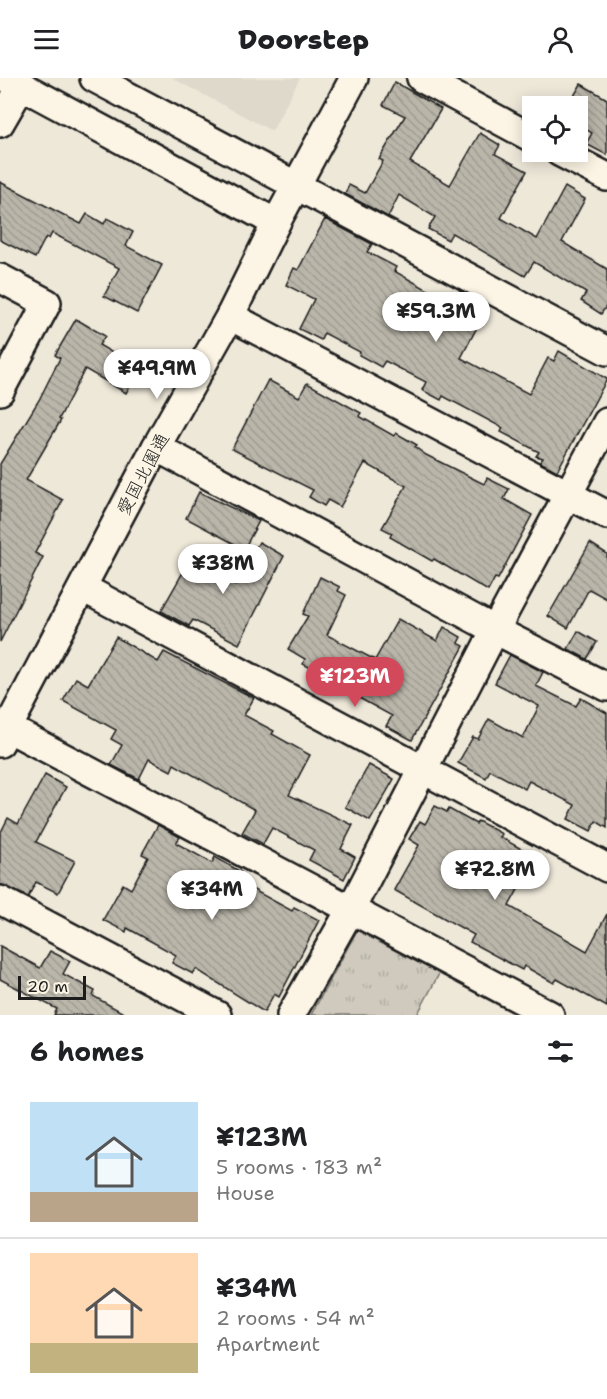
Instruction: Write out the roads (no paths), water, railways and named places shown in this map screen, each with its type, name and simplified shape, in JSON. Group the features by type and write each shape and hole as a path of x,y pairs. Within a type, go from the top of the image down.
{"street":[{"path":"94,78 607,351"},
{"name":"愛国北園通","path":"4,736 156,447 230,316 276,223 354,78"},
{"path":"420,78 522,133"},
{"path":"0,123 14,82 276,223"},
{"path":"578,162 607,177"},
{"path":"0,278 47,303 0,391"},
{"path":"230,316 607,515"},
{"path":"291,1015 351,909 495,630 607,422"},
{"path":"156,447 495,630 607,687"},
{"path":"83,588 607,868"},
{"path":"4,736 351,909 550,1015"},
{"path":"0,900 217,1015"}]}
